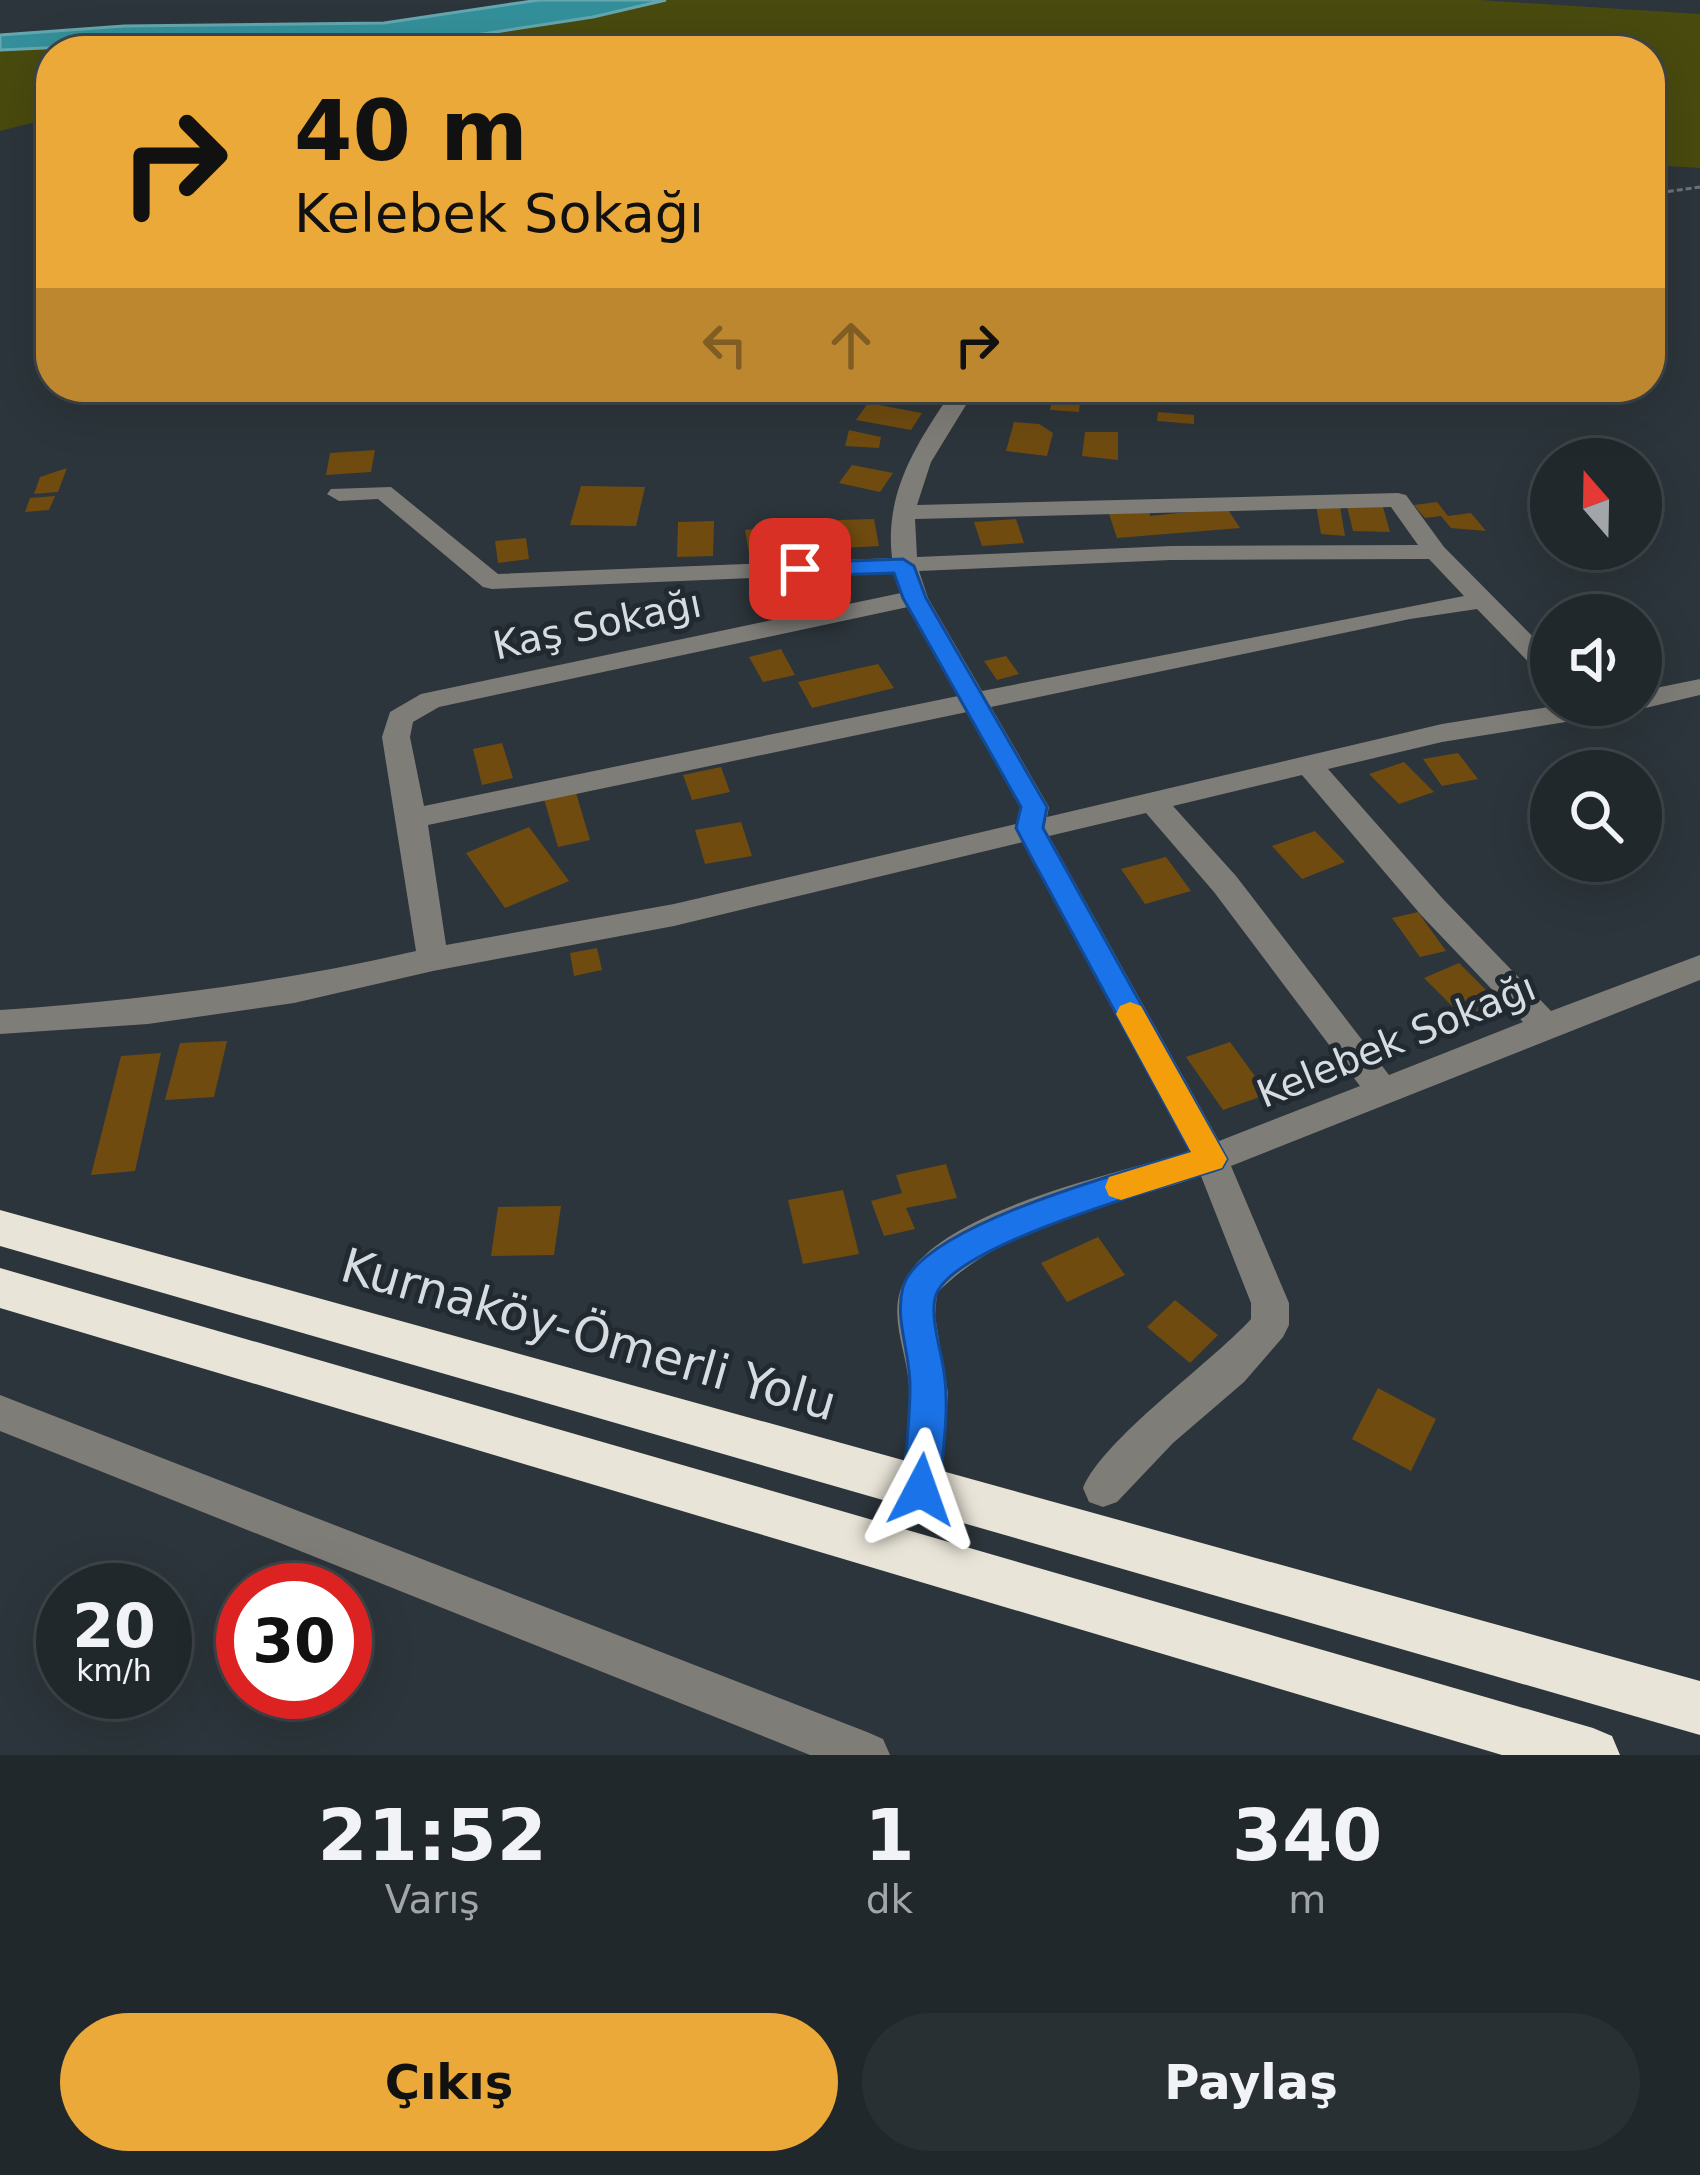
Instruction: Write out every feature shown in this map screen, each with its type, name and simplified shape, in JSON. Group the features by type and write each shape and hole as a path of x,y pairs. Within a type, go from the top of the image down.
{"highway":[{"name":"Kurnaköy-Ömerli Yolu","path":"0,1228 1700,1708"},
{"path":"0,1288 1522,1745 1593,1755"}],"street":[{"path":"956,402 923,452 902,512 898,527 903,566 915,598 1034,807 1030,828 1211,1159 1265,1288 1270,1325 1230,1370 1159,1430 1103,1488"},
{"path":"339,494 382,491 492,582 1171,553 1436,552"},
{"path":"902,512 1398,500 1436,552 1530,649"},
{"name":"Kaş Sokağı","path":"433,959 396,736 400,718 430,700 915,598"},
{"path":"412,818 1410,611 1481,601"},
{"path":"1662,695 1700,687"},
{"path":"0,1022 218,1004 674,915 1030,828 1530,718"},
{"path":"1310,766 1432,907 1545,1025"},
{"path":"1153,802 1225,884 1381,1089"},
{"name":"Kelebek Sokağı","path":"921,1490 928,1383 917,1306 921,1285 945,1259 979,1240 1098,1194 1211,1159 1700,967"},
{"path":"0,1413 867,1755"}],"path":[{"path":"1665,192 1700,187"}],"shaded area":[{"path":"666,0 1480,0 1700,14 1700,168 1665,166 1665,36 252,36 593,17"},
{"path":"36,48 36,122 0,131 0,50"}],"water":[{"path":"539,0 666,0 470,36 36,36 36,48 0,50 0,35 124,26 384,23"}],"building":[{"path":"1051,402 1080,402 1079,412 1050,410"},
{"path":"868,403 922,413 911,430 856,420"},
{"path":"1158,412 1194,415 1194,424 1157,421"},
{"path":"1014,422 1039,424 1053,433 1047,456 1006,451"},
{"path":"849,430 881,437 879,448 845,446"},
{"path":"1085,432 1118,432 1118,460 1082,456"},
{"path":"375,450 371,472 326,475 330,453"},
{"path":"852,465 893,473 880,492 839,483"},
{"path":"67,468 58,492 34,494 40,477"},
{"path":"581,486 645,487 636,526 570,525"},
{"path":"55,496 49,510 25,512 30,498"},
{"path":"1437,502 1448,516 1471,513 1486,531 1451,528 1441,516 1425,518 1414,505"},
{"path":"1316,505 1340,506 1345,536 1321,534"},
{"path":"1347,506 1383,507 1390,532 1353,531"},
{"path":"1227,508 1240,528 1117,538 1108,511 1150,509 1150,516"},
{"path":"874,519 879,546 843,548 838,520"},
{"path":"1016,519 1024,543 982,546 974,522"},
{"path":"714,521 713,556 677,557 678,522"},
{"path":"785,527 789,550 749,553 745,530"},
{"path":"526,538 529,559 498,563 495,541"},
{"path":"781,649 795,675 763,682 749,657"},
{"path":"1006,656 1019,674 997,680 984,661"},
{"path":"878,664 894,688 812,708 798,682"},
{"path":"502,743 513,778 482,785 473,749"},
{"path":"1458,753 1478,779 1442,786 1423,759"},
{"path":"1404,762 1434,792 1399,804 1369,774"},
{"path":"721,767 730,792 692,800 683,775"},
{"path":"576,793 590,840 558,847 544,799"},
{"path":"741,822 752,856 705,864 695,830"},
{"path":"529,827 569,881 505,908 466,853"},
{"path":"1315,831 1345,862 1302,879 1272,846"},
{"path":"1166,857 1191,891 1145,904 1121,869"},
{"path":"1418,912 1446,951 1420,957 1392,918"},
{"path":"597,948 602,970 574,976 570,953"},
{"path":"1459,963 1499,1003 1464,1018 1424,978"},
{"path":"227,1041 214,1097 165,1100 180,1043"},
{"path":"1230,1042 1268,1094 1223,1110 1186,1057"},
{"path":"161,1053 135,1171 91,1175 121,1056"},
{"path":"946,1164 957,1198 906,1208 915,1229 884,1236 871,1201 902,1193 896,1175"},
{"path":"843,1190 859,1254 803,1264 788,1200"},
{"path":"561,1206 554,1255 491,1256 498,1207"},
{"path":"1098,1237 1125,1275 1067,1302 1041,1263"},
{"path":"1175,1300 1218,1335 1190,1363 1147,1327"},
{"path":"1378,1388 1436,1419 1411,1471 1352,1439"}],"slow traffic":[{"path":"1121,1187 1211,1159 1130,1014"}],"route":[{"path":"800,569 903,566 915,598 1034,807 1030,828 1044,855 1211,1159 1098,1194 979,1240 945,1259 921,1285 917,1306 928,1383 921,1490"}]}
